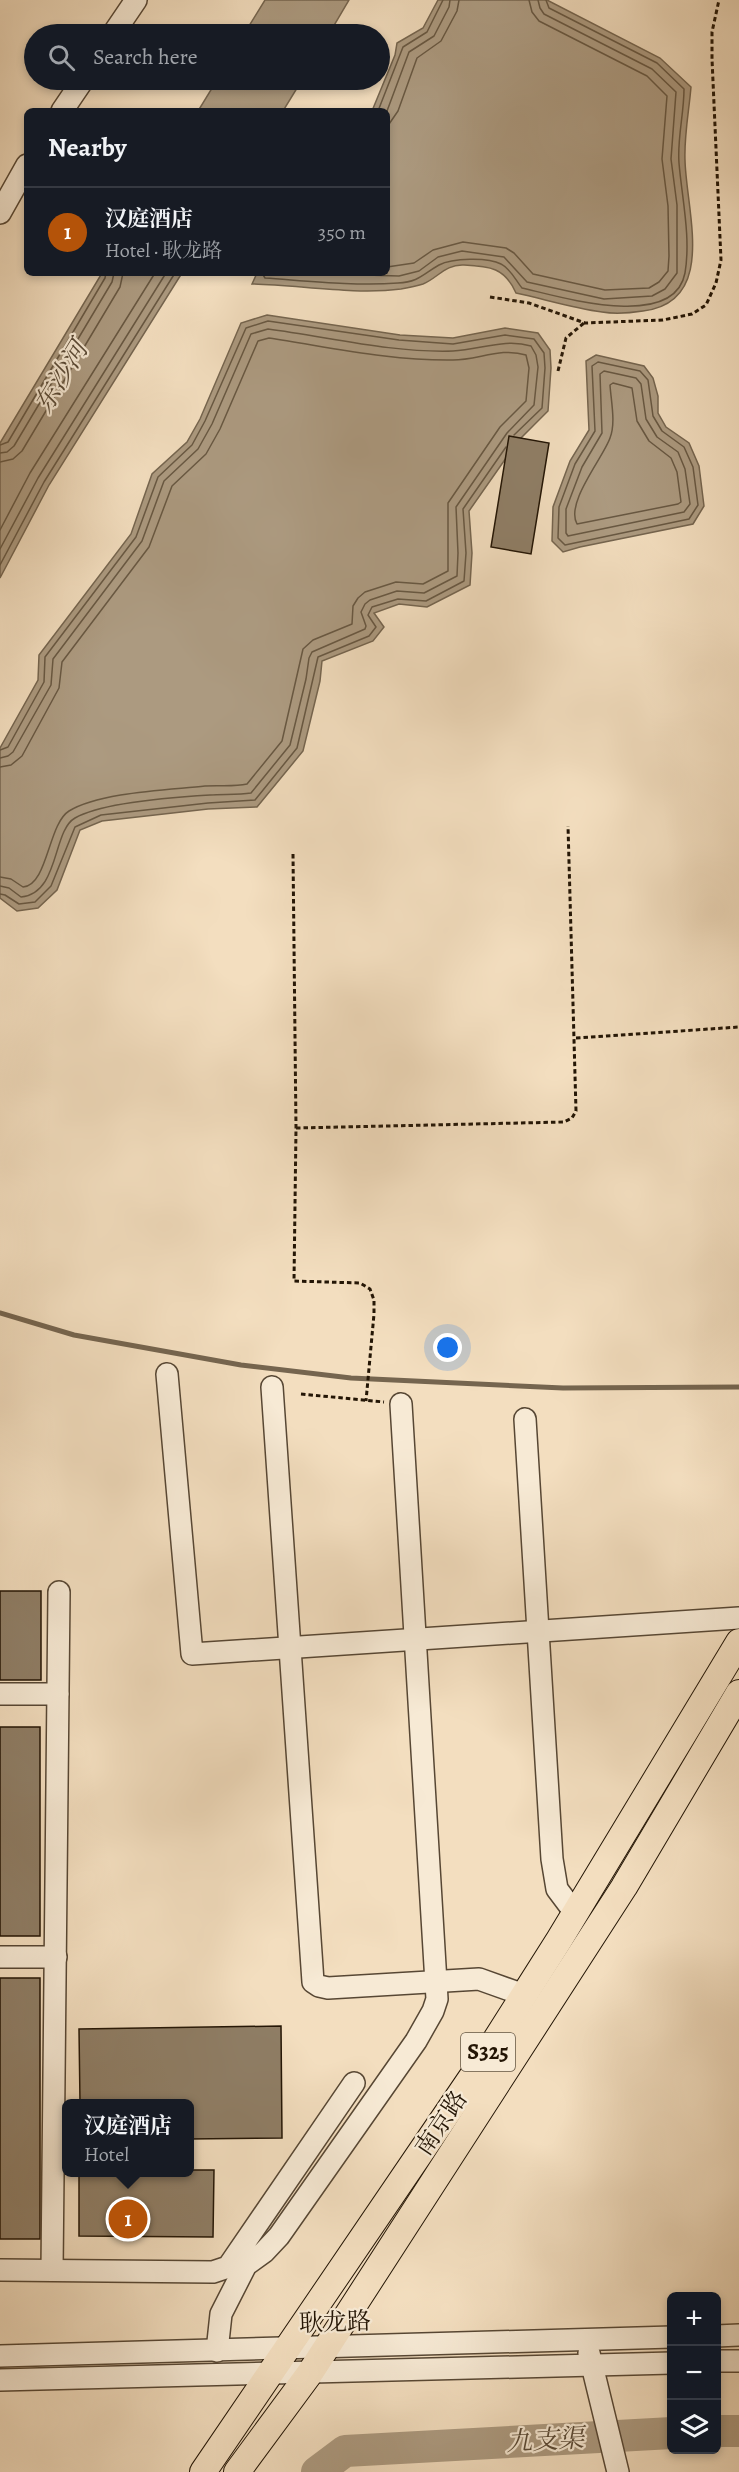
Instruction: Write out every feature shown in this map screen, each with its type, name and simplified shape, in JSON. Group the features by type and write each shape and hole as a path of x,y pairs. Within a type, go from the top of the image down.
{"main road":[{"name":"南京路","path":"203,2472 476,2071 575,1913 739,1642"},
{"name":"南京路","path":"240,2468 310,2373 624,1887 739,1693"}],"street":[{"path":"120,24 136,0"},
{"path":"64,108 76,90"},
{"path":"0,213 24,170"},
{"path":"167,1374 192,1654 739,1618"},
{"path":"272,1387 313,1982 328,1988 479,1979 524,1995"},
{"path":"217,2350 221,2314 246,2265 264,2252 279,2236 416,2041 433,2011 436,1999 401,1404"},
{"path":"525,1419 552,1859 558,1889 575,1913"},
{"path":"52,2270 59,1592"},
{"path":"0,1694 58,1694"},
{"path":"0,1957 56,1958"},
{"path":"0,2270 213,2272 228,2267 354,2083"},
{"path":"721,2336 739,2335"},
{"name":"耿龙路","path":"0,2356 667,2337"},
{"path":"586,2340 616,2465"},
{"path":"721,2361 739,2361"},
{"name":"耿龙路","path":"0,2380 667,2363"}],"path":[{"path":"490,297 529,303 585,323 663,320 692,314 706,305 716,284 721,260 712,32 719,0"},
{"path":"558,371 566,338 585,323"},
{"path":"296,1128 564,1122 573,1118 576,1111 575,1038 568,825"},
{"path":"293,854 296,1128 294,1281 360,1283 370,1289 374,1300 374,1314 366,1401"},
{"path":"575,1038 739,1027"},
{"path":"301,1394 401,1404"}],"water":[{"path":"265,0 349,0 335,24 250,24"},
{"path":"438,0 547,0 660,58 691,87 685,151 692,251 690,273 681,291 666,304 643,311 607,313 516,293 502,273 482,266 457,265 423,284 383,291 252,284 256,276 390,276 390,108 373,108 381,90 390,90 390,67 397,43 423,28"},
{"path":"211,90 296,90 285,108 200,108"},
{"name":"东沙河","path":"100,276 180,276 49,485 0,578 0,443"},
{"path":"267,315 400,335 453,338 505,328 538,333 550,350 548,411 518,441 469,511 472,553 470,585 427,607 399,604 374,613 384,627 373,641 322,661 320,681 303,751 257,807 208,809 102,821 80,830 57,890 38,908 17,911 0,898 0,748 38,680 39,655 131,534 152,474 187,442 200,419 241,323"},
{"path":"596,355 644,366 653,378 658,396 658,413 666,427 689,443 699,466 704,506 693,524 563,552 552,541 553,507 570,461 589,430 586,361"}],"building":[{"path":"509,436 549,443 531,554 491,547"},
{"path":"0,1591 41,1591 41,1680 0,1680"},
{"path":"0,1727 40,1727 40,1936 0,1936"},
{"path":"0,1978 40,1978 40,2239 0,2239"},
{"path":"281,2026 282,2138 194,2139 194,2099 80,2099 79,2029"},
{"path":"194,2170 214,2170 213,2237 79,2236 79,2177 194,2177"}],"waterway":[{"path":"0,1313 74,1335 241,1365 351,1378 563,1388 739,1387"},
{"name":"九支渠","path":"721,2431 739,2431"},
{"name":"九支渠","path":"317,2472 345,2451 667,2433"}],"place":[{"name":"汉庭酒店","path":"128,2219"}]}
